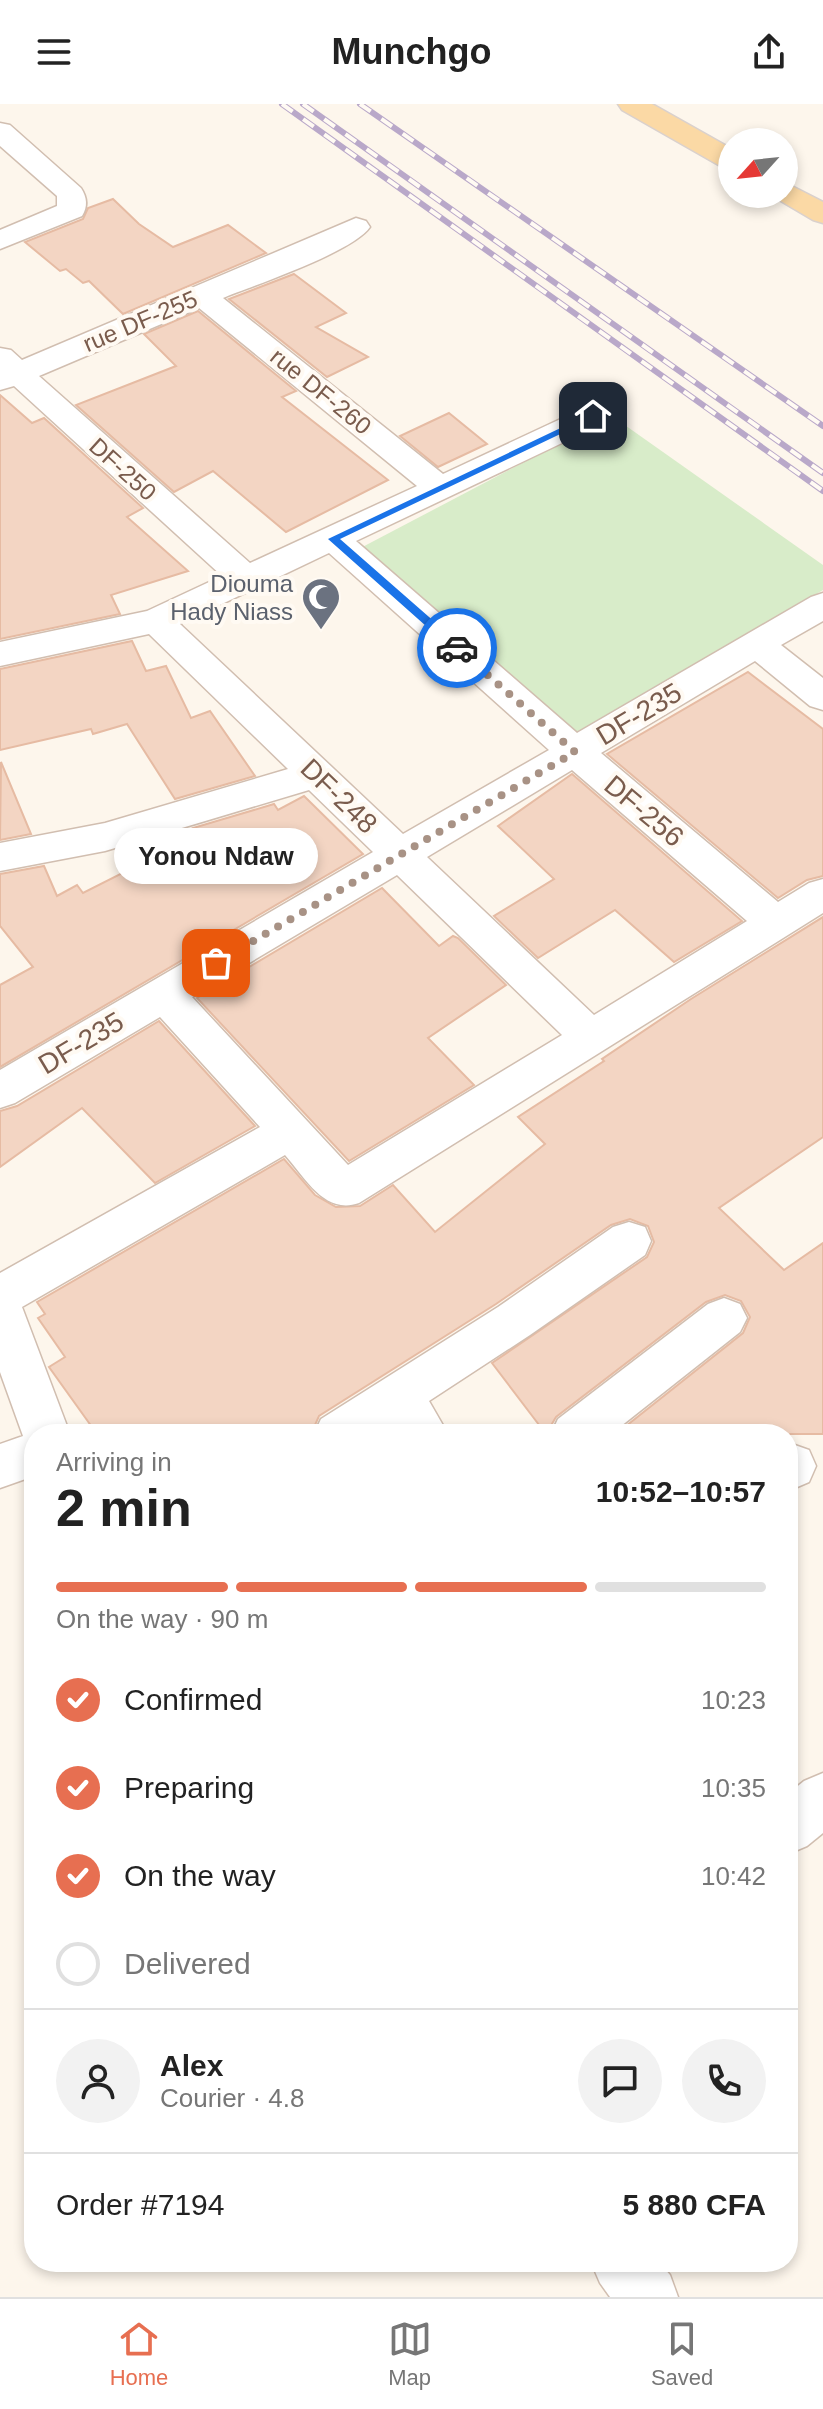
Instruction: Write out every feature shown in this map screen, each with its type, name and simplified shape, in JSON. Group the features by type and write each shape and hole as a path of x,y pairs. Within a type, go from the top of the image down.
{"main road":[{"path":"645,107 718,152"},
{"path":"798,199 823,214"}],"street":[{"path":"0,131 71,194 72,210 0,240"},
{"name":"rue DF-255","path":"6,370 329,243 356,227"},
{"name":"rue DF-260","path":"201,295 440,488"},
{"name":"DF-250","path":"6,370 246,579"},
{"path":"0,654 156,621 593,416"},
{"name":"DF-256","path":"333,539 575,752 776,923"},
{"name":"DF-235","path":"0,1091 823,605"},
{"name":"DF-248","path":"156,621 591,1037"},
{"path":"756,644 823,697"},
{"path":"0,857 105,837 316,774"},
{"path":"164,994 344,1190 823,894"},
{"path":"0,1296 290,1131"},
{"path":"353,1424 526,1313 629,1241"},
{"path":"0,1309 42,1424"},
{"path":"588,1424 724,1318"},
{"path":"398,1395 417,1424"},
{"path":"0,1466 24,1458"},
{"path":"798,1819 823,1800"},
{"path":"629,2272 648,2297"}],"green space":[{"path":"612,416 823,565 823,590 576,739 351,553"}],"building":[{"path":"113,199 139,224 173,247 228,225 266,253 123,314 89,281 83,283 66,269 60,271 25,242 83,219 88,208"},
{"path":"294,274 346,313 316,327 368,357 327,377 229,299"},
{"path":"198,311 296,391 282,397 388,480 286,532 213,471 174,492 76,405 176,366 144,334"},
{"path":"0,395 32,423 44,418 143,508 127,517 188,571 111,595 120,614 0,639"},
{"path":"449,413 487,444 438,467 400,436"},
{"path":"132,641 146,671 166,666 191,718 210,711 255,776 175,799 127,724 93,734 91,729 0,750 0,669"},
{"path":"748,672 823,729 823,876 807,880 778,898 607,754"},
{"path":"1,762 31,834 0,840"},
{"path":"572,774 742,921 674,962 615,910 538,958 494,916 554,879 498,826"},
{"path":"304,796 363,854 0,1067 0,985 33,967 0,926 0,874 44,866 57,896 77,885 83,893 198,835 193,828 274,804 278,810"},
{"path":"382,888 439,946 453,936 458,938 506,985 428,1038 474,1085 349,1161 197,998"},
{"path":"823,917 823,1137 719,1208 784,1270 823,1243 823,1434 798,1434 798,1424 629,1424 743,1333 750,1317 741,1301 725,1295 706,1302 556,1417 552,1424 538,1424 492,1363 647,1257 654,1242 648,1226 630,1219 611,1225 496,1304 319,1416 315,1424 90,1424 49,1367 65,1357 38,1318 45,1314 37,1302 284,1159 315,1195 336,1207 360,1206 393,1185 435,1232 545,1144 518,1117 691,999"},
{"path":"159,1021 255,1126 155,1183 82,1108 0,1167 0,1111 17,1106"}],"railway":[{"path":"282,104 823,491"},
{"path":"303,104 823,473"},
{"path":"360,104 823,426"}],"way so far":[{"path":"216,963 575,752 457,648"}],"place":[{"name":"Diouma Hady Niass","path":"321,631"},
{"name":"Yonou Ndaw","path":"216,963"}],"route":[{"path":"457,648 333,539 593,416"}]}
